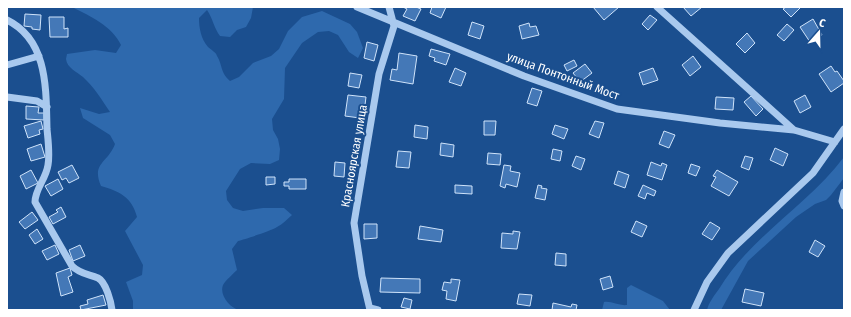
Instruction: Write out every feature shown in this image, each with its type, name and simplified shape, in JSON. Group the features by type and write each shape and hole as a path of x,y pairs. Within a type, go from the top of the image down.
{"street":[{"name":"улица Понтонный Мост","path":"357,7 393,20 524,76 617,109 720,123 794,130 836,142"},
{"name":"Красноярская улица","path":"370,309 362,276 354,223 379,74 392,36 393,20 389,7"},
{"name":"улица Понтонный Мост","path":"657,7 794,130"},
{"path":"7,20 26,32 39,56 45,82 49,163 44,178 35,195 34,202 72,266 78,272 99,279 103,284 112,310"},
{"path":"7,65 39,56"},
{"path":"7,97 37,100 47,107"},
{"path":"694,310 707,282 728,253 813,173 844,129"},
{"path":"844,192 842,201 844,206"},
{"path":"370,309 378,310"}],"shaded area":[{"path":"72,7 253,7 251,18 246,27 237,30 230,37 220,36 207,10 199,18 202,37 208,47 215,52 223,72 230,81 239,77 253,63 271,56 279,49 288,31 302,17 322,11 350,24 357,32 363,48 358,58 349,52 338,35 329,31 318,32 302,43 285,68 284,99 272,119 273,130 278,139 280,149 279,160 270,164 251,163 240,169 226,191 227,200 233,208 243,211 263,208 284,208 292,215 274,229 238,241 232,249 237,270 223,285 222,289 224,297 229,304 239,310 133,310 133,301 126,282 142,275 143,265 125,231 137,217 132,204 124,196 114,190 101,186 98,178 99,168 115,144 110,135 83,118 80,108 99,114 110,112 91,85 68,65 66,59 67,54 95,50 116,53 121,45 112,32 100,22"},
{"path":"844,157 844,178 831,195 826,200 815,204 796,217 748,261 721,310 707,310 709,304 732,270 746,253 813,191"},
{"path":"631,285 663,301 670,310 602,310 604,302 627,305 627,288"}],"building":[{"path":"403,7 416,7 421,9 415,21 403,16 407,9"},
{"path":"432,7 446,7 441,18 430,13"},
{"path":"593,7 619,7 604,20"},
{"path":"683,7 702,7 691,16"},
{"path":"786,7 801,7 791,17 783,9"},
{"path":"25,14 41,15 40,30 24,26"},
{"path":"650,15 657,20 648,30 642,24"},
{"path":"49,17 64,17 64,29 68,28 68,37 50,37"},
{"path":"813,19 822,35 810,42 800,27"},
{"path":"472,22 484,26 480,39 468,35"},
{"path":"529,23 530,27 536,26 539,35 522,39 519,26"},
{"path":"787,24 794,30 784,41 777,35"},
{"path":"747,33 755,43 745,53 736,44"},
{"path":"367,42 378,45 374,61 364,58"},
{"path":"431,49 450,54 446,65 434,61 435,58 429,56"},
{"path":"399,53 417,56 413,84 390,80 392,69 397,70"},
{"path":"693,56 701,67 690,76 682,65"},
{"path":"574,60 577,66 567,71 564,65"},
{"path":"585,64 592,73 580,82 573,73"},
{"path":"831,66 835,72 837,71 844,83 831,92 819,74"},
{"path":"455,68 466,73 461,86 449,82"},
{"path":"653,68 658,80 643,85 639,73"},
{"path":"350,73 362,75 359,88 348,86"},
{"path":"532,88 542,91 537,106 527,103"},
{"path":"348,95 366,97 365,105 361,104 360,118 345,116"},
{"path":"805,95 811,107 800,113 794,101"},
{"path":"751,96 763,109 756,116 744,102"},
{"path":"716,97 734,98 733,110 715,109"},
{"path":"26,106 39,107 38,113 44,113 44,120 26,119"},
{"path":"41,121 43,129 39,130 40,134 28,138 24,126"},
{"path":"484,121 496,121 495,135 484,135"},
{"path":"595,121 604,123 599,138 589,134"},
{"path":"415,125 428,127 427,139 414,137"},
{"path":"555,125 568,129 564,139 552,134"},
{"path":"664,131 675,135 669,148 659,144"},
{"path":"441,143 454,145 453,157 440,155"},
{"path":"41,144 45,157 31,161 27,149"},
{"path":"775,148 788,154 783,166 770,160"},
{"path":"553,149 562,151 560,161 551,159"},
{"path":"398,151 411,152 409,168 396,167"},
{"path":"488,153 501,154 500,165 487,164"},
{"path":"576,156 585,159 581,170 572,166"},
{"path":"745,156 753,158 749,170 741,167"},
{"path":"335,162 345,163 344,177 334,176"},
{"path":"651,162 661,166 662,163 667,165 662,180 647,175"},
{"path":"691,164 700,167 696,176 688,173"},
{"path":"72,165 79,178 69,183 66,178 62,180 58,172"},
{"path":"504,165 511,166 510,171 520,173 517,187 506,184 505,188 500,186"},
{"path":"31,170 38,183 26,189 20,176"},
{"path":"717,170 738,182 729,196 711,186 716,177 713,176"},
{"path":"618,171 629,175 625,188 614,184"},
{"path":"266,177 275,177 275,184 266,185"},
{"path":"58,179 63,189 51,196 45,186"},
{"path":"289,179 306,179 306,189 289,189 289,186 284,186 284,182 289,182"},
{"path":"455,185 472,186 472,194 455,193"},
{"path":"538,185 542,186 541,188 547,189 545,200 535,198"},
{"path":"643,185 656,191 654,196 647,193 645,199 638,196"},
{"path":"61,207 66,217 53,224 49,217 58,212 56,210"},
{"path":"32,212 38,220 25,229 19,222"},
{"path":"636,221 647,226 642,237 631,232"},
{"path":"710,222 720,228 712,240 702,234"},
{"path":"364,224 377,224 377,238 364,239"},
{"path":"420,226 443,230 441,242 418,239"},
{"path":"37,229 43,239 35,244 29,235"},
{"path":"513,231 520,232 517,249 501,248 502,233 513,234"},
{"path":"815,240 825,246 818,257 809,252"},
{"path":"55,245 59,254 47,260 42,251"},
{"path":"80,245 85,256 73,261 69,250"},
{"path":"556,253 566,254 566,266 555,265"},
{"path":"70,268 72,275 68,277 73,292 61,296 56,273"},
{"path":"610,276 613,287 603,290 600,279"},
{"path":"381,278 420,279 420,293 380,292"},
{"path":"451,279 460,280 456,301 446,299 447,291 442,290 444,282 451,283"},
{"path":"745,289 764,293 761,306 742,302"},
{"path":"519,294 532,295 530,306 517,304"},
{"path":"103,295 106,305 81,310 80,306 88,304 87,300"},
{"path":"404,298 412,300 410,309 401,307"},
{"path":"553,303 571,307 572,304 577,305 576,310 552,310"}]}
